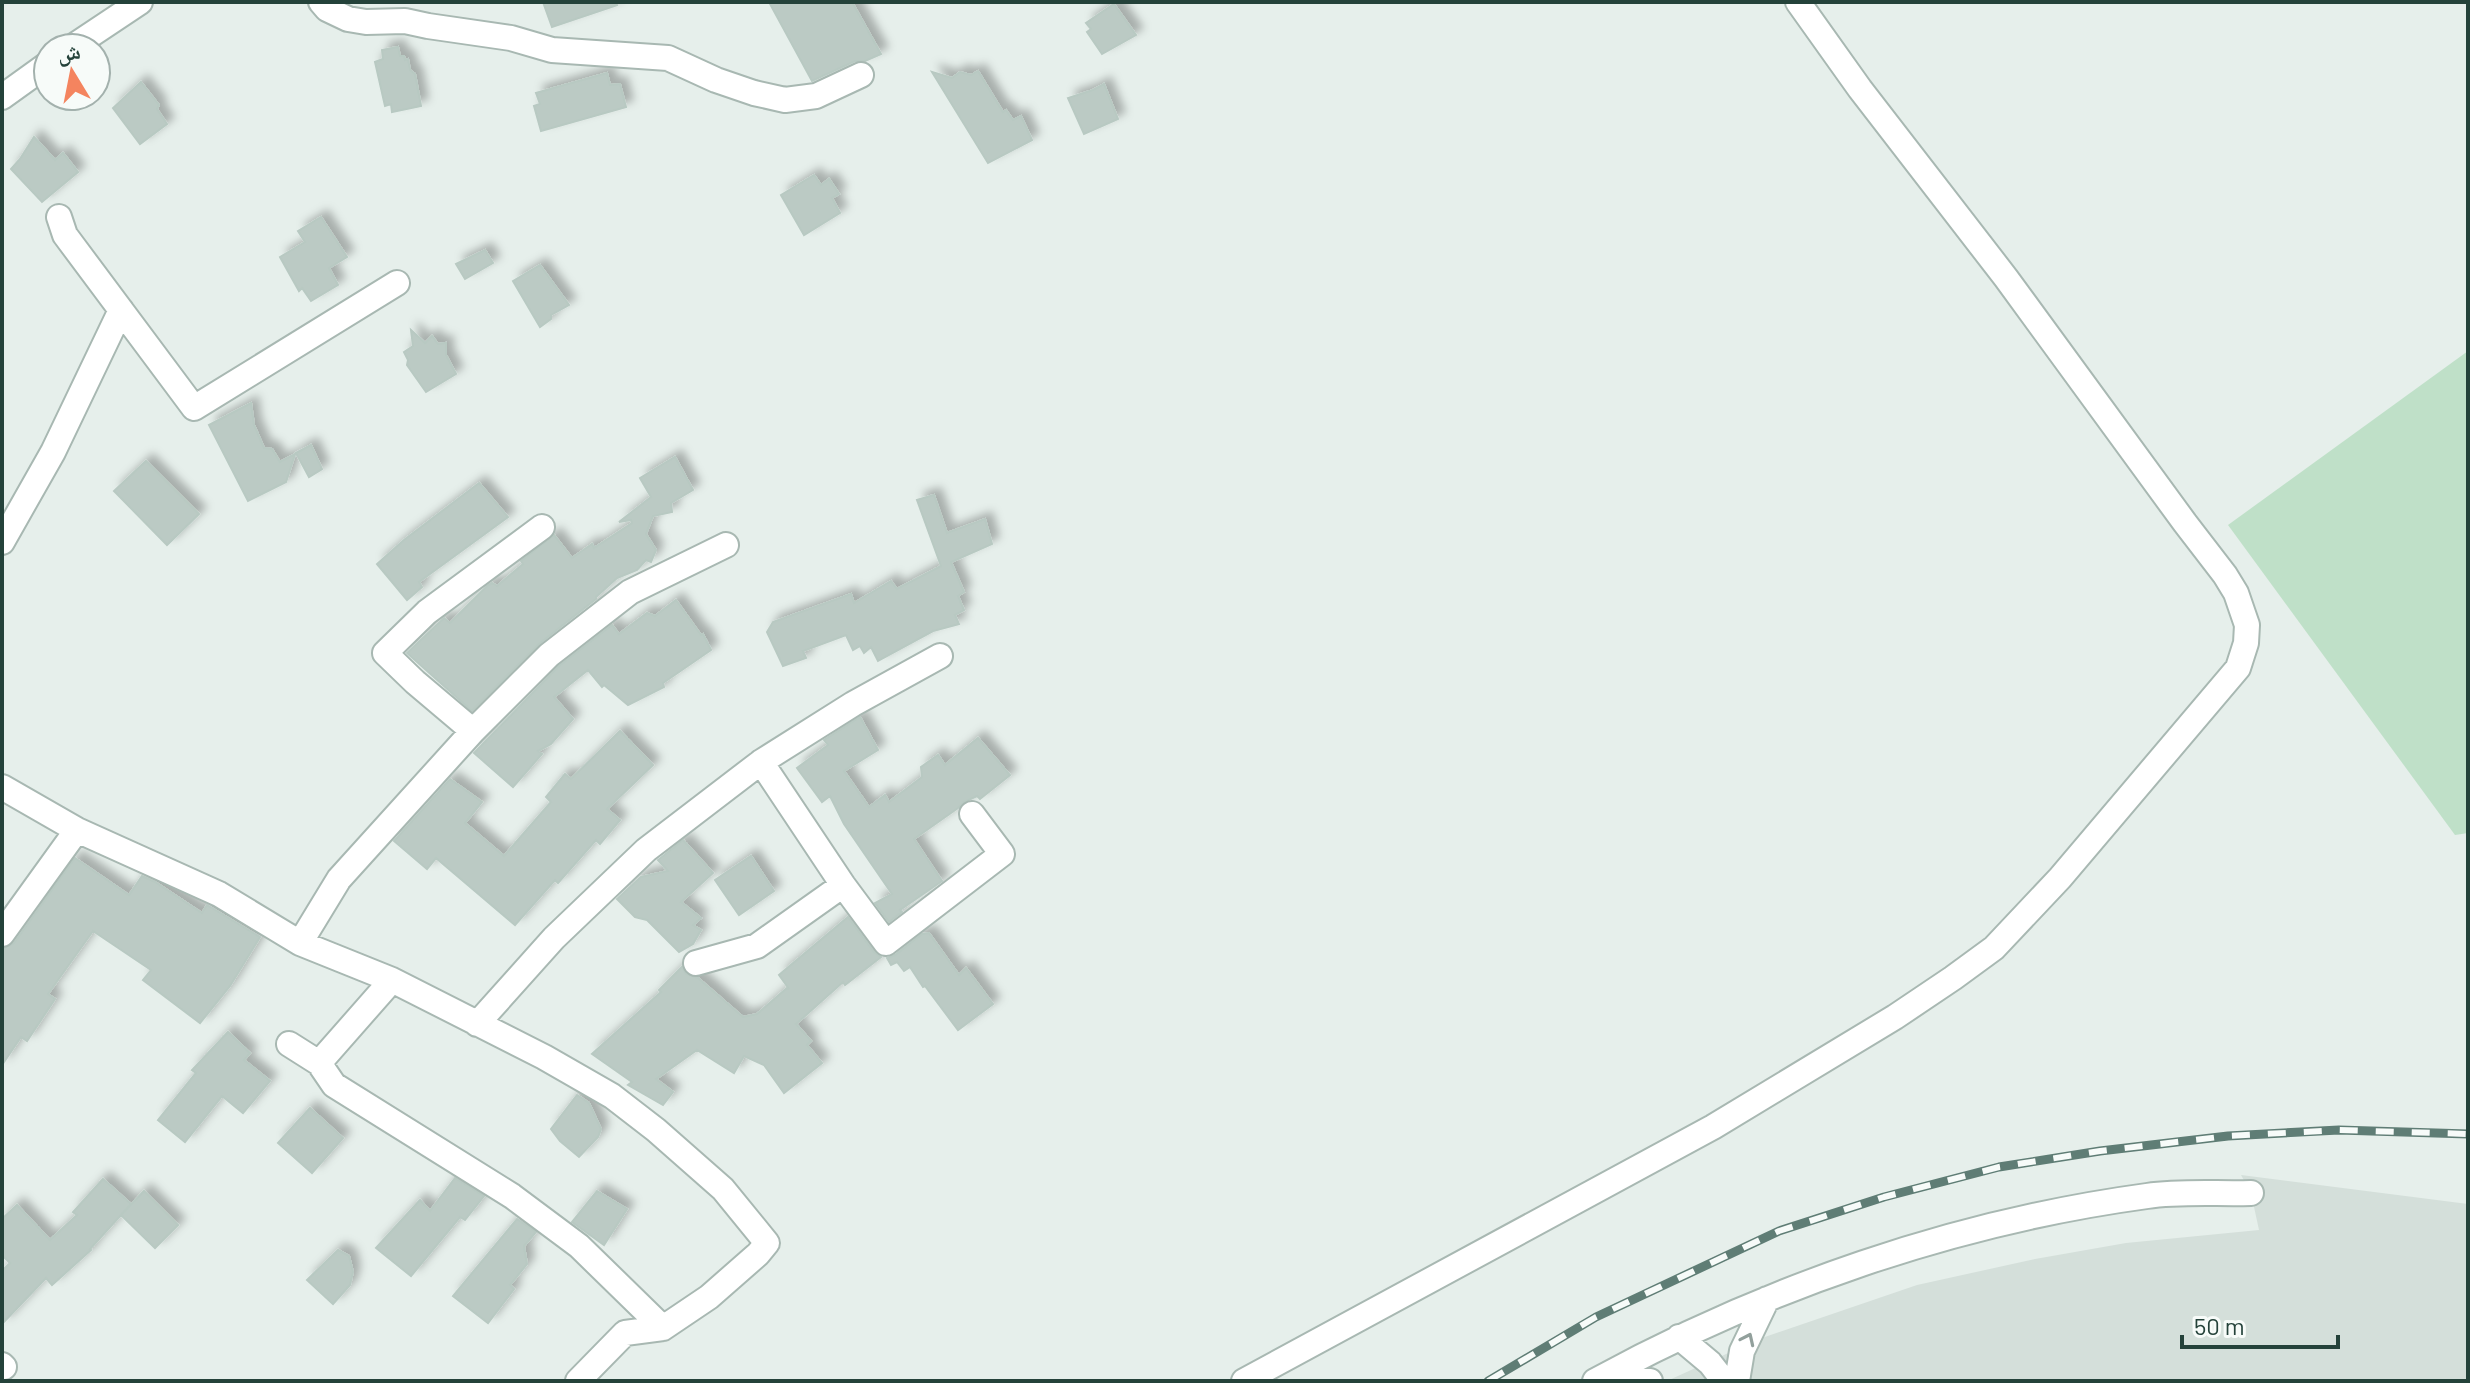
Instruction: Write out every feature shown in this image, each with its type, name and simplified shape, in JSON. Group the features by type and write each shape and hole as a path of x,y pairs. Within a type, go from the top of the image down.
{"street":[{"path":"95,32 140,2"},
{"path":"321,2 327,9 348,19 366,22 405,21 511,38 552,50 668,58 716,80 785,100 816,96 861,75"},
{"path":"1244,1381 1713,1127 1930,994 1994,948 2060,878 2238,668 2246,643 2247,625 2225,575 1798,2"},
{"path":"2,97 32,75"},
{"path":"59,217 65,235 194,408 397,283"},
{"path":"2,542 53,452 121,310"},
{"path":"473,731 385,653 427,612 542,527"},
{"path":"300,943 339,879 473,731 549,655 630,592 726,545"},
{"path":"477,1024 554,938 646,850 761,762 853,704 940,656"},
{"path":"761,762 843,885 886,943 1002,854 972,814"},
{"path":"2,787 77,830 219,894 300,943 392,980 544,1057 612,1096 723,1189 767,1243 719,1288 663,1328 625,1333 578,1381"},
{"path":"2,934 77,830"},
{"path":"696,963 757,946 843,885"},
{"path":"319,1063 392,980"},
{"path":"289,1044 319,1063 334,1085 512,1196 579,1246 663,1328"},
{"path":"1595,1381 1679,1337 1767,1299 1901,1252 2027,1218 2149,1195 2251,1193"},
{"path":"1737,1381 1742,1351 1767,1299"},
{"path":"1679,1337 1710,1363 1724,1381"},
{"path":"1604,1381 1650,1381"}],"shaded area":[{"path":"2241,1175 2468,1204 2468,1381 1667,1381 1759,1339 1917,1285 2126,1243 2259,1230 2251,1193"}],"green space":[{"path":"2468,351 2468,833 2455,835 2228,525"}],"building":[{"path":"543,2 616,2 617,5 552,27"},
{"path":"769,2 852,2 881,54 865,61 855,61 812,81"},
{"path":"1114,4 1136,35 1102,54 1087,32 1091,29 1086,23"},
{"path":"398,47 400,56 408,59 410,70 415,74 421,106 392,112 391,104 385,106 375,62 383,59 382,50"},
{"path":"978,71 1003,112 1006,110 1013,120 1021,116 1032,140 988,163 932,72 952,78 960,72 971,75"},
{"path":"607,73 610,85 620,84 626,107 541,131 534,106 540,104 536,93"},
{"path":"141,82 159,105 157,109 167,124 140,144 113,108"},
{"path":"1104,84 1118,119 1084,134 1068,98"},
{"path":"34,137 55,160 63,153 78,172 42,202 11,169"},
{"path":"814,175 821,185 829,179 839,194 832,198 840,213 804,235 781,195"},
{"path":"321,217 347,257 329,268 338,285 311,301 302,288 299,291 280,257 305,242 298,231"},
{"path":"485,250 493,263 465,279 456,264"},
{"path":"540,265 569,305 551,315 551,319 540,327 513,281"},
{"path":"411,330 425,343 432,336 438,344 446,343 446,355 456,374 426,392 407,365 404,352 413,346"},
{"path":"251,403 254,425 264,448 272,449 280,462 295,454 286,482 248,501 209,425"},
{"path":"311,445 322,469 309,477 296,453"},
{"path":"675,457 693,490 671,503 672,512 653,516 646,534 656,550 651,562 646,560 637,570 617,578 596,599 539,644 472,711 407,653 444,618 450,623 487,586 492,583 497,586 523,564 521,561 554,535 572,558 592,544 594,548 632,523 631,520 619,522 651,497 640,478"},
{"path":"146,461 199,514 167,545 114,491"},
{"path":"479,483 508,517 419,582 422,587 407,600 377,564"},
{"path":"934,495 947,533 985,519 992,544 951,562 964,592 958,596 964,610 955,615 959,624 933,631 878,661 871,647 864,653 860,646 853,650 846,635 803,651 806,658 783,666 767,632 773,622 851,594 854,603 891,581 897,589 941,566 917,500"},
{"path":"676,600 703,634 711,650 663,683 664,687 628,705 604,685 602,687 588,670 554,697 573,719 551,744 538,751 542,754 513,787 474,753 559,666 612,625 619,634 647,613 655,616"},
{"path":"860,717 878,750 844,771 869,807 885,795 889,802 922,777 921,767 938,755 945,765 978,738 1010,775 980,799 977,796 964,802 914,839 942,881 900,910 902,912 889,922 875,903 892,894 844,824 830,796 822,802 797,768 828,745 824,740"},
{"path":"620,731 653,765 607,809 620,820 600,844 596,840 515,925 436,858 427,869 394,841 450,779 482,802 465,823 504,856 551,802 546,797 565,774 571,779"},
{"path":"683,840 713,873 681,902 701,918 693,925 701,930 693,944 679,952 647,920 635,917 617,899 641,877 668,871 658,860"},
{"path":"751,856 774,891 739,915 715,880"},
{"path":"75,858 129,895 142,876 202,913 207,905 260,937 230,986 200,1023 143,980 151,970 93,931 48,994 55,999 27,1041 21,1037 2,1065 2,949 14,943"},
{"path":"848,917 881,957 845,985 843,982 796,1024 811,1041 807,1045 822,1063 784,1093 764,1065 744,1056 734,1073 697,1050 656,1079 673,1092 663,1105 628,1085 632,1082 592,1054 661,992 659,990 682,967 686,974 698,978 743,1017 757,1014 789,989 779,975"},
{"path":"929,933 959,975 966,968 993,1004 958,1030 910,967 904,971 897,962 891,965 887,958 922,934"},
{"path":"228,1032 250,1053 244,1060 270,1081 243,1113 222,1096 185,1142 158,1120 196,1073 192,1070"},
{"path":"577,1095 589,1103 601,1129 598,1137 579,1157 551,1129"},
{"path":"310,1108 343,1138 312,1173 278,1143"},
{"path":"455,1178 484,1196 465,1220 460,1217 411,1276 376,1248 420,1200 430,1211"},
{"path":"103,1179 131,1204 91,1250 52,1285 46,1278 2,1324 2,1271 10,1263 2,1255 2,1219 17,1205 50,1240 77,1215 73,1212"},
{"path":"144,1191 178,1225 155,1248 121,1215"},
{"path":"597,1191 627,1209 604,1245 572,1222"},
{"path":"517,1219 536,1232 524,1246 527,1264 510,1285 514,1289 488,1323 453,1296"},
{"path":"338,1250 349,1256 353,1272 350,1285 333,1304 307,1280"}],"railway":[{"path":"1488,1381 1596,1317 1779,1231 1884,1197 1999,1167 2228,1136 2339,1130 2468,1134"}]}
